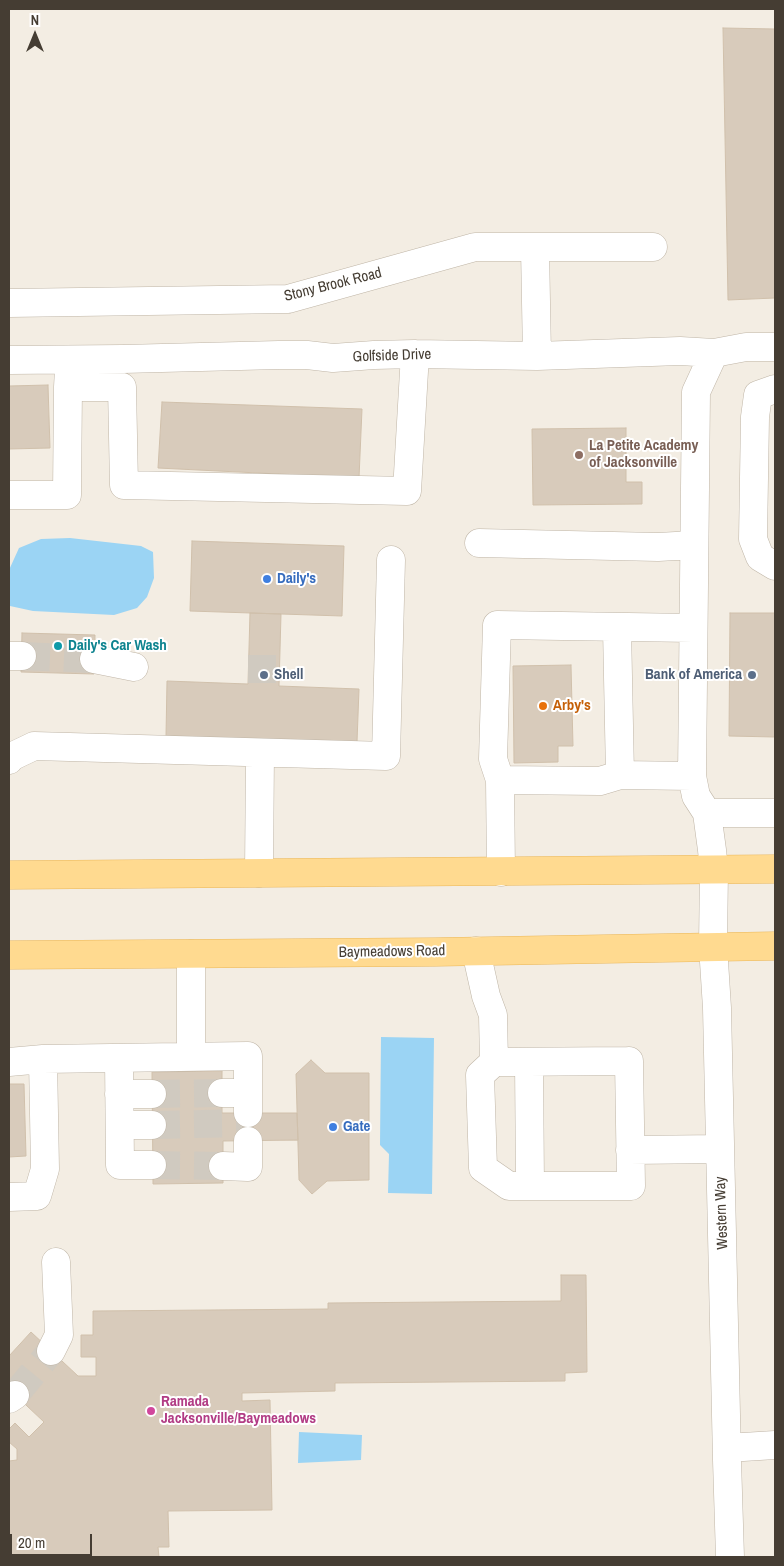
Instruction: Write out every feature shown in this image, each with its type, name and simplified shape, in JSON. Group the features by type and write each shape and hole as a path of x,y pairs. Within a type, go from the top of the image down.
{"main road":[{"path":"9,875 775,869"},
{"name":"Baymeadows Road","path":"9,955 775,946"}],"street":[{"name":"Stony Brook Road","path":"9,303 288,299 475,247 653,247"},
{"path":"535,248 537,356"},
{"name":"Golfside Drive","path":"9,360 279,355 307,355 333,358 415,354 537,356 680,351 714,352 746,347 775,347"},
{"path":"714,352 696,392 692,776 696,796 707,813 775,813"},
{"path":"123,359 124,485 407,491 415,354"},
{"path":"9,495 67,495 70,360"},
{"path":"68,387 122,387"},
{"path":"775,389 758,395 754,417 753,539 760,557 775,566"},
{"path":"478,543 658,547 694,545"},
{"path":"10,756 34,746 386,756 390,560"},
{"path":"501,872 500,780 493,759 497,625 693,628"},
{"path":"610,778 617,628"},
{"path":"94,659 134,667"},
{"path":"259,873 260,753"},
{"path":"500,780 692,776"},
{"name":"Western Way","path":"707,813 714,870 713,946 717,1008 730,1557"},
{"path":"476,951 486,996 493,1015 494,1062"},
{"path":"191,954 191,1057"},
{"path":"29,1060 248,1056 240,1099"},
{"path":"119,1058 120,1165 152,1165"},
{"path":"9,1189 22,1181 30,1172 29,1060"},
{"path":"9,1197 37,1196 45,1169 29,1060"},
{"path":"629,1061 631,1186 509,1186 482,1168 480,1075 494,1062 529,1062 629,1061"},
{"path":"529,1062 530,1186"},
{"path":"119,1094 152,1094"},
{"path":"120,1125 152,1125"},
{"path":"223,1166 248,1166 248,1141"},
{"path":"630,1150 720,1149"},
{"path":"51,1351 59,1335 56,1262"},
{"path":"727,1448 775,1445"}],"water":[{"path":"70,538 141,546 153,552 154,578 147,597 137,608 114,615 33,611 10,606 9,570 19,548 41,539"},
{"path":"381,1037 434,1038 432,1194 388,1193 389,1154 380,1145"},
{"path":"299,1432 362,1435 361,1460 298,1463"}],"building":[{"path":"723,28 775,29 775,298 728,300"},
{"path":"48,385 50,448 9,449 9,386"},
{"path":"162,402 362,409 359,478 158,468"},
{"name":"La Petite Academy of Jacksonville","path":"626,428 626,482 642,482 642,504 533,505 532,429"},
{"name":"Daily's","path":"192,541 344,546 342,616 190,611"},
{"name":"Shell","path":"250,613 281,614 279,686 359,689 357,742 166,736 167,681 248,684"},
{"name":"Bank of America","path":"730,613 775,613 775,737 729,736"},
{"name":"Daily's Car Wash","path":"22,633 95,635 94,674 21,672"},
{"name":"Arby's","path":"571,665 573,746 558,746 558,762 514,763 513,666"},
{"name":"Gate","path":"311,1060 325,1073 369,1073 369,1180 327,1181 312,1194 299,1180 296,1074"},
{"path":"222,1071 222,1113 297,1113 298,1140 223,1141 223,1183 153,1184 152,1072"},
{"path":"9,1084 24,1084 26,1156 9,1157"},
{"name":"Ramada Jacksonville/Baymeadows","path":"561,1275 586,1275 587,1372 565,1373 565,1381 335,1383 335,1391 242,1393 242,1401 270,1400 272,1510 168,1511 169,1547 158,1547 159,1557 9,1557 9,1461 17,1460 17,1449 9,1442 9,1429 15,1423 29,1437 44,1422 9,1389 9,1356 31,1332 78,1376 96,1376 96,1357 81,1357 81,1335 93,1335 93,1311 328,1309 328,1303 561,1301"}],"tunnel":[{"path":"22,656 94,659"},
{"path":"248,669 280,669"},
{"path":"152,1094 222,1093"},
{"path":"152,1125 248,1123"},
{"path":"152,1165 223,1166"},
{"path":"15,1395 51,1351"}],"place":[{"name":"La Petite Academy of Jacksonville","path":"579,455"},
{"name":"Daily's","path":"267,579"},
{"name":"Daily's Car Wash","path":"58,646"},
{"name":"Shell","path":"264,675"},
{"name":"Bank of America","path":"752,675"},
{"name":"Arby's","path":"543,706"},
{"name":"Gate","path":"333,1127"},
{"name":"Ramada Jacksonville/Baymeadows","path":"151,1411"}]}
